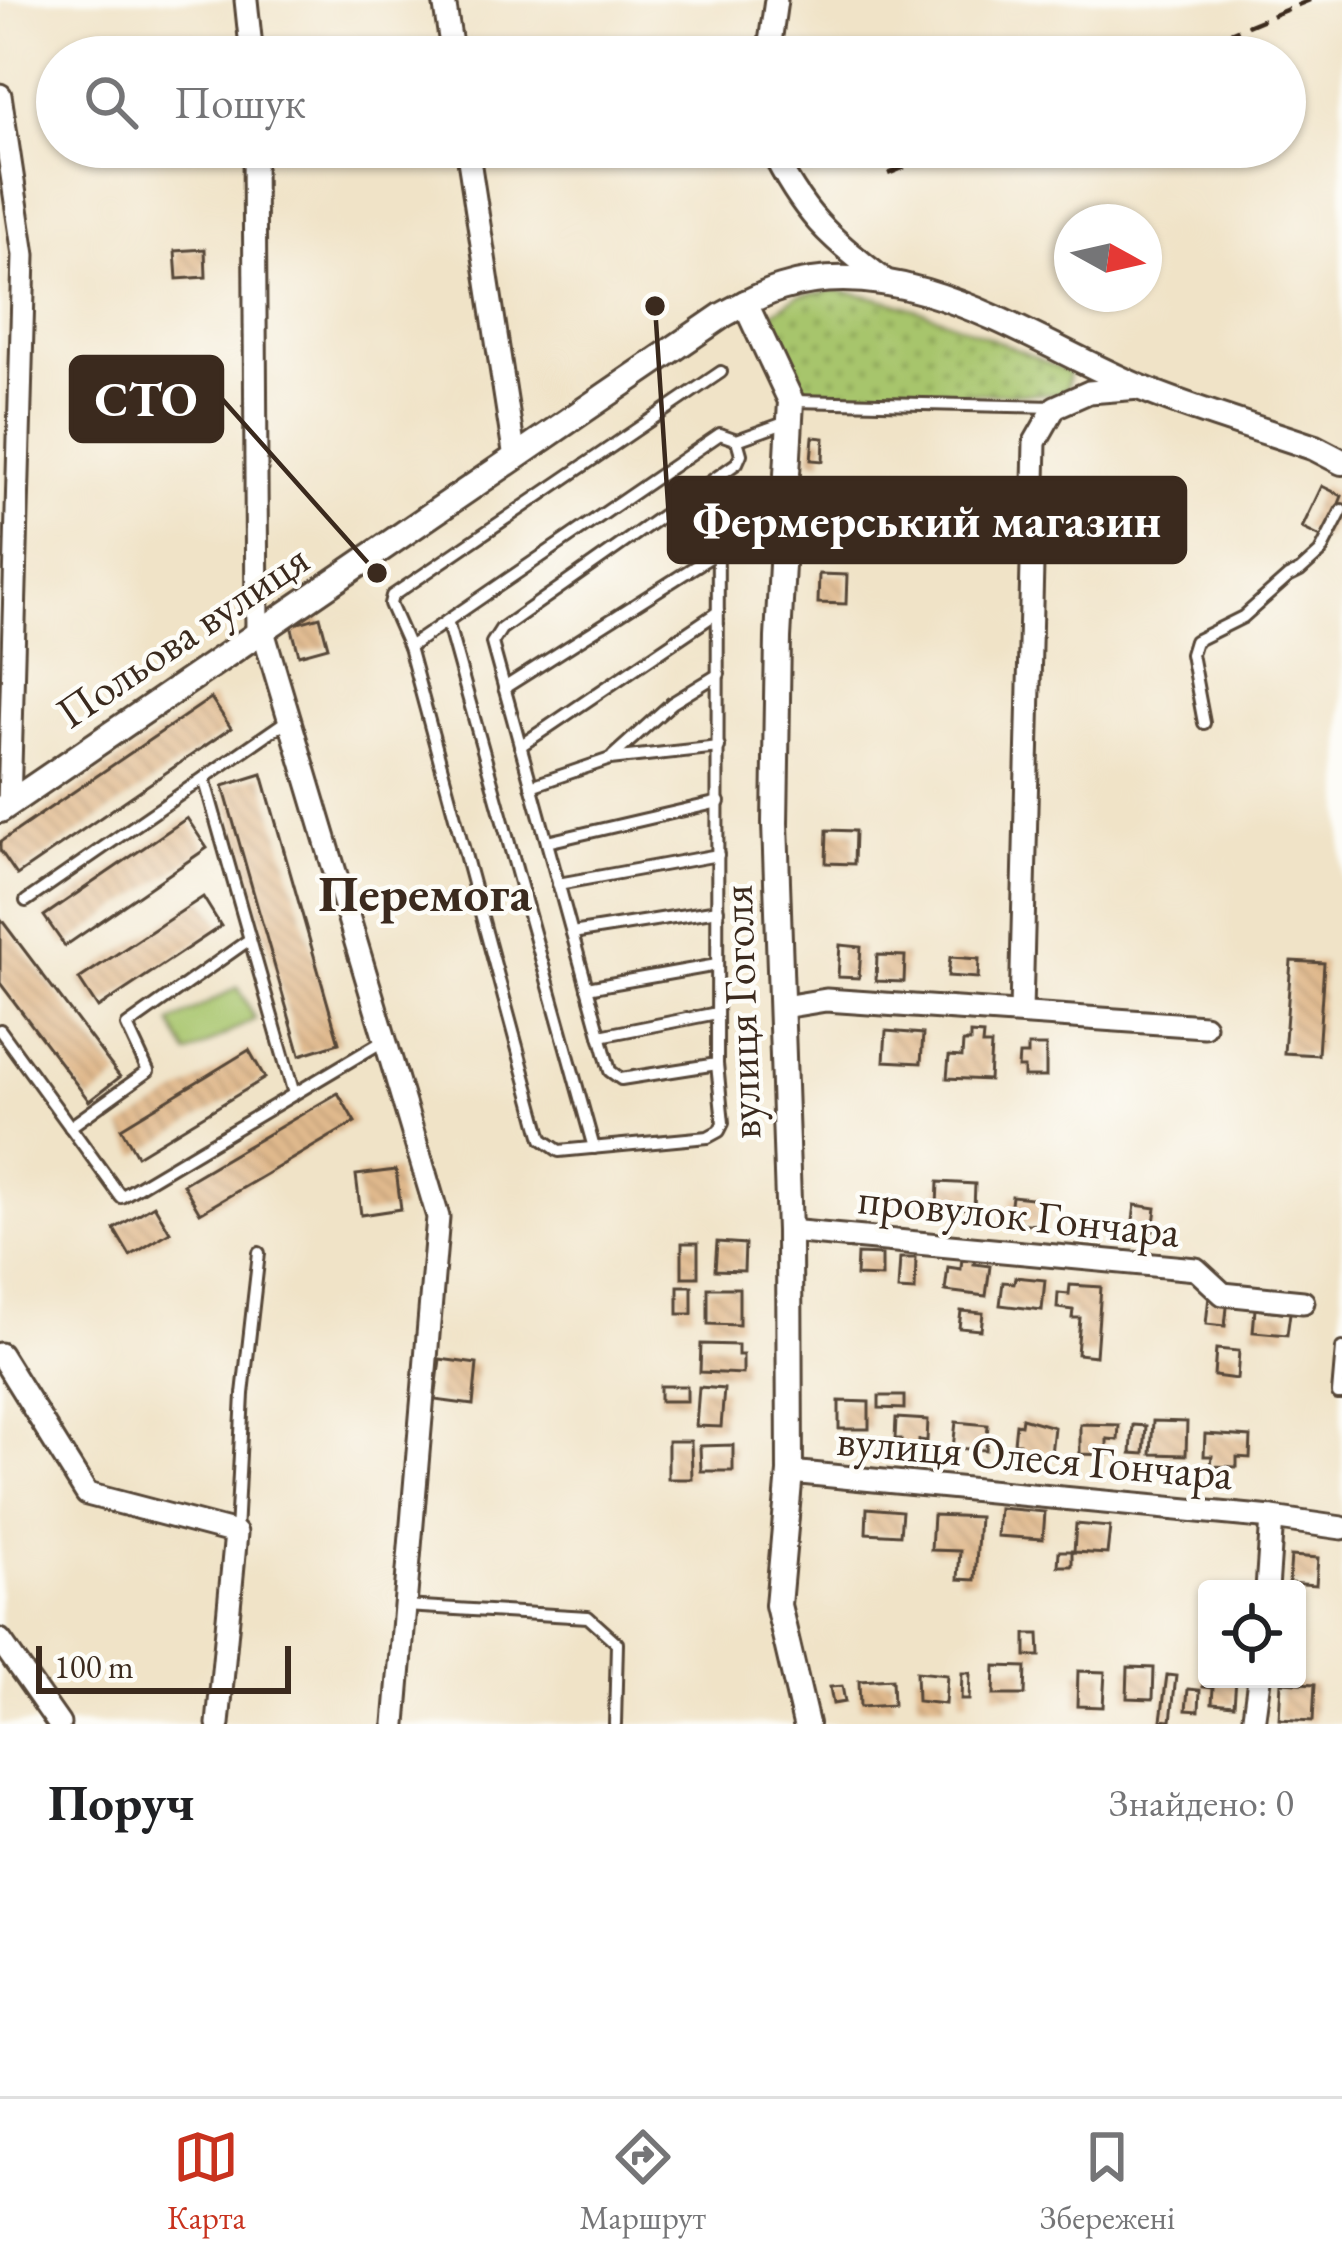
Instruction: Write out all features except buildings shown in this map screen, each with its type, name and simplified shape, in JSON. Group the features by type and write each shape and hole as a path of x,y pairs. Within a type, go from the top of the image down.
{"street":[{"path":"246,0 250,36"},
{"path":"444,0 450,36"},
{"path":"771,36 776,0"},
{"path":"0,95 24,254 4,808"},
{"path":"254,168 260,633 438,1217 395,1724"},
{"path":"469,168 515,458"},
{"path":"780,168 793,194 832,240 886,281"},
{"name":"Польова вулиця","path":"4,808 745,303 780,288 815,280 886,281 979,313 1140,388 1315,448 1342,462"},
{"name":"вулиця Гоголя","path":"745,303 790,411 778,638 775,823 789,1231 790,1472 778,1605 806,1724"},
{"path":"1021,1012 1035,442 1055,407 1089,392 1140,388"},
{"path":"783,1007 826,1000 1204,1026"},
{"name":"провулок Гончара","path":"789,1231 1196,1269 1223,1294 1303,1302"},
{"path":"0,1354 87,1494 236,1533 218,1724"},
{"name":"вулиця Олеся Гончара","path":"790,1472 1342,1528"},
{"name":"вулиця Олеся Гончара","path":"1268,1580 1273,1518"},
{"path":"0,1640 59,1724"},
{"path":"1253,1724 1258,1688"}],"lane":[{"path":"718,476 716,1064 723,1123 708,1137 559,1151 542,1139 409,646 390,604 392,596 721,372"},
{"path":"409,646 720,434 737,440 790,411 815,405 1055,407"},
{"path":"716,1064 621,1079 610,1070 492,643 495,634 737,463 741,454 737,440"},
{"path":"1204,723 1191,654 1195,641 1243,617 1300,571 1320,553 1342,510"},
{"path":"505,688 718,552"},
{"path":"520,746 718,612"},
{"path":"447,621 594,1148"},
{"path":"610,759 672,703 719,674"},
{"path":"26,901 289,719"},
{"path":"532,786 610,759 718,747"},
{"path":"204,778 294,1094"},
{"path":"547,842 718,802"},
{"path":"559,884 718,855"},
{"path":"572,933 718,910"},
{"path":"70,1126 148,1071 127,1025 250,939"},
{"path":"587,988 717,965"},
{"path":"601,1036 717,1013"},
{"path":"0,1030 121,1196 385,1040"},
{"path":"236,1533 243,1394 259,1252"},
{"path":"1342,1348 1338,1394 1342,1394"},
{"path":"405,1606 588,1618 617,1643 616,1724"}],"green space":[{"path":"833,290 924,312 1069,372 1066,394 803,393 793,389 769,337 768,316 797,296"},
{"path":"238,987 255,1019 188,1055 171,1023"}],"railway":[{"path":"1223,36 1310,0"},
{"path":"888,174 903,168"}],"place":[{"name":"Фермерський магазин","path":"655,306"},
{"name":"СТО","path":"377,573"}],"district":[{"name":"Перемога","path":"425,893"}]}
